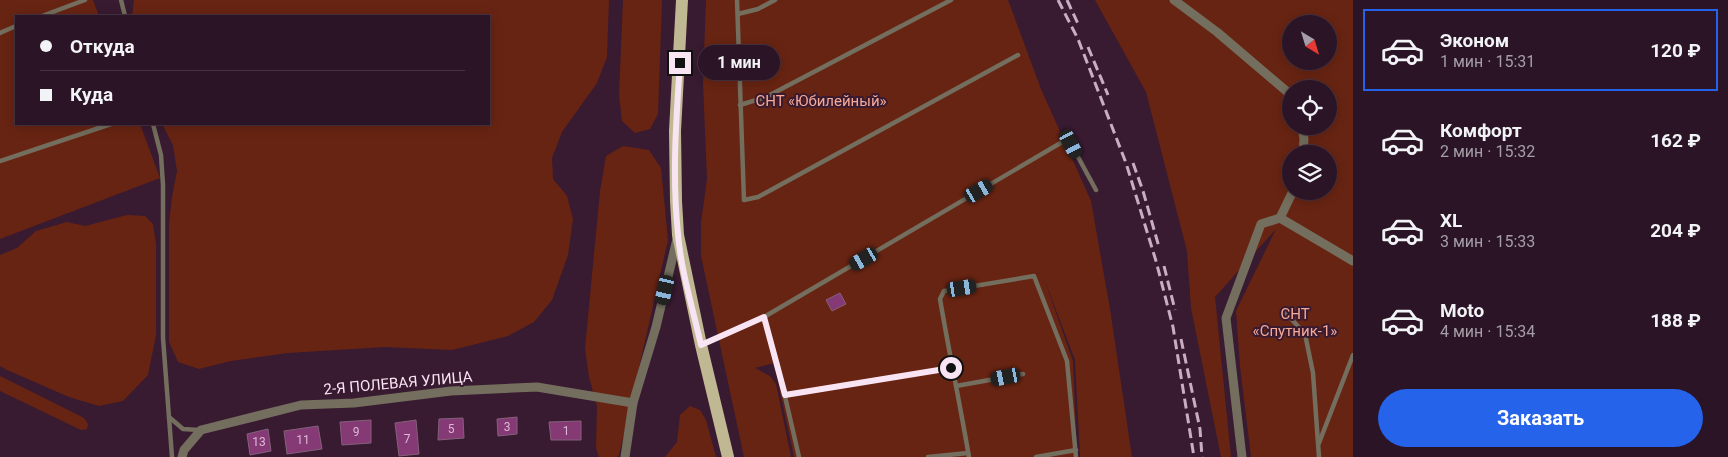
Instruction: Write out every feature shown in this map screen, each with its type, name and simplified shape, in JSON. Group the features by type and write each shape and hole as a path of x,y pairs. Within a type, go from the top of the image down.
{"main road":[{"path":"682,0 675,131 678,235 701,345 728,457"}],"street":[{"path":"1174,0 1217,32 1282,87"},
{"path":"1242,457 1226,318 1261,224 1280,218 1289,200"},
{"path":"1280,218 1353,261"},
{"path":"625,457 633,403 656,327 678,235"},
{"name":"2-Я ПОЛЕВАЯ УЛИЦА","path":"201,430 301,405 354,404 451,391 537,387 633,403"},
{"path":"182,457 184,450 201,430"}],"lane":[{"path":"45,15 85,0"},
{"path":"121,0 125,15"},
{"path":"737,0 744,200 758,197 1018,55"},
{"path":"738,14 758,9 775,0"},
{"path":"740,105 766,97 951,0"},
{"path":"0,33 15,26"},
{"path":"0,161 108,125"},
{"path":"153,125 161,154 163,185 163,338 172,457"},
{"path":"701,345 764,317 1064,141 1071,144 1096,190"},
{"path":"928,457 968,455 940,299 944,291 1034,276 1067,361 1076,457"},
{"path":"1285,312 1305,334 1313,373 1319,457"},
{"path":"764,317 799,457"},
{"path":"1318,445 1353,355"},
{"path":"785,395 951,368"},
{"path":"956,386 1023,374"},
{"path":"169,416 183,429 201,430"},
{"path":"1036,457 1076,450"}],"green space":[{"path":"0,0 93,0 99,15 15,15 15,125 140,125 160,178 0,239"},
{"path":"134,0 609,0 607,57 597,83 562,132 552,158 553,179 567,196 573,219 568,255 552,300 534,322 508,336 452,350 385,347 288,353 231,361 199,369 178,362 169,342 169,224 177,171 173,145 163,125 490,125 490,15 132,15"},
{"path":"623,0 662,0 658,114 650,129 635,133 622,121 619,95"},
{"name":"СНТ «Юбилейный»","path":"706,0 1008,0 1041,89 1091,201 1110,309 1132,457 1080,457 1075,360 1043,276 1073,361 1077,457 794,457 774,363 755,368 770,376 776,384 791,457 744,457 701,256 701,222 707,179 703,83"},
{"name":"СНТ «Спутник-1»","path":"1095,0 1353,0 1353,457 1251,457 1240,366 1236,311 1276,229 1215,297 1231,457 1221,457 1191,308 1187,251 1146,92"},
{"path":"623,146 649,150 661,168 668,240 619,455 617,457 599,457 596,448 597,406 589,377 585,348 600,191 606,156"},
{"path":"127,215 145,216 153,224 156,244 156,335 148,375 123,401 99,406 69,397 0,366 0,255 17,248 36,231 67,222 85,226"},
{"path":"0,376 84,418 88,424 87,429 81,430 0,391"},
{"path":"690,406 700,410 706,420 716,457 665,457 677,442 680,415"}],"building":[{"path":"840,293 846,304 832,311 826,300"},
{"path":"517,417 517,434 498,436 497,419"},
{"path":"463,418 464,438 438,440 439,419"},
{"path":"371,420 371,443 342,445 340,422"},
{"path":"416,420 419,454 399,456 395,423"},
{"path":"581,421 581,440 551,440 549,422"},
{"path":"318,426 322,449 287,454 284,431"},
{"path":"268,429 271,451 250,455 247,434"}],"railway":[{"path":"1058,0 1078,39 1126,163 1156,261 1173,327 1194,457"},
{"path":"1067,0 1079,26"},
{"path":"1088,47 1108,95"},
{"path":"1133,163 1159,247"},
{"path":"1164,266 1175,310"},
{"path":"1181,339 1200,429 1202,457"}],"route":[{"path":"680,63 675,131 678,235 701,345 764,317 785,395 951,368"}]}
